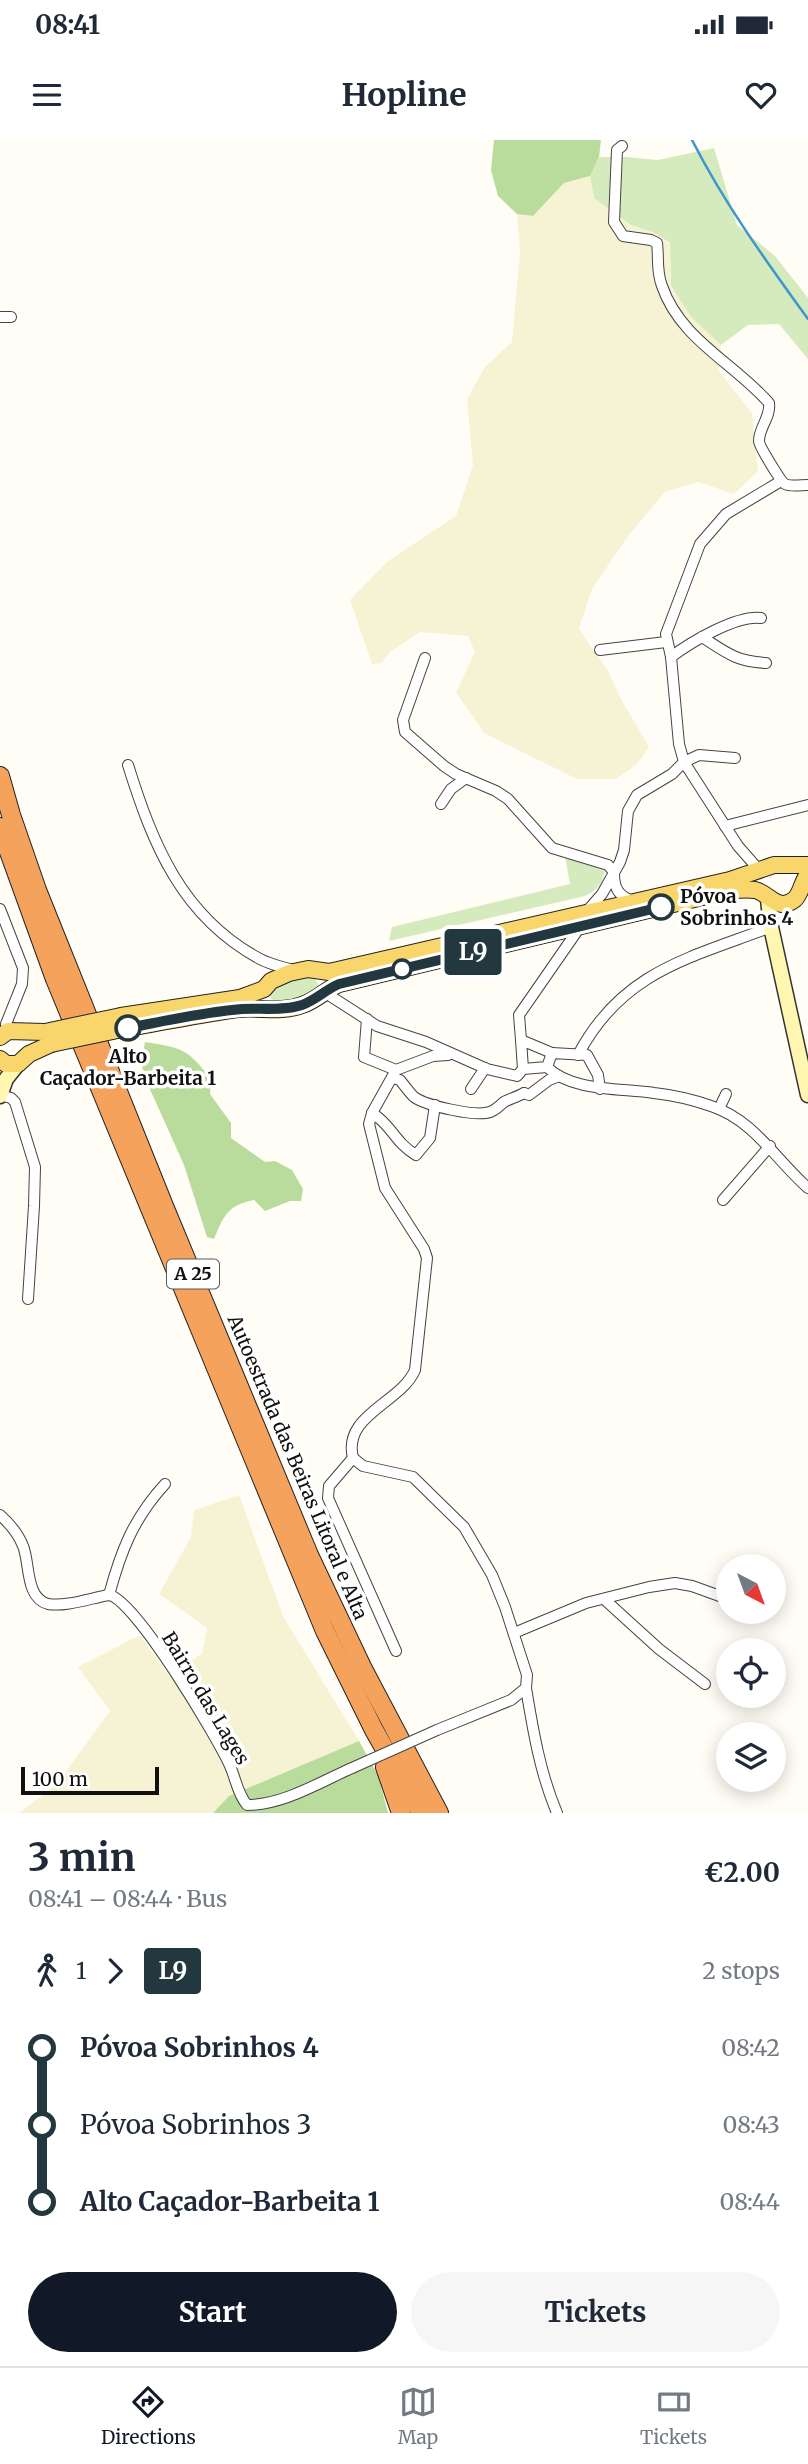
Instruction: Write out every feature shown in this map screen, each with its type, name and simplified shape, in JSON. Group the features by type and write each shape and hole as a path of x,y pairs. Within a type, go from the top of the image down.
{"highway":[{"name":"Autoestrada das Beiras Litoral e Alta","path":"0,776 37,890 309,1555 363,1669 439,1813"},
{"name":"Autoestrada das Beiras Litoral e Alta","path":"0,827 55,979 325,1631 374,1730 421,1813"},
{"path":"374,1730 401,1813"}],"main road":[{"path":"124,1022 240,1009 300,1006 318,998 324,991 355,980 548,934 633,902 730,880 774,865 808,865"},
{"path":"9,1033 48,1038 240,998 298,971 308,969 329,972 732,890 753,890 773,902 786,904 797,897 805,880 788,865"},
{"path":"764,870 762,880 766,896"},
{"path":"319,971 325,979 324,991"},
{"path":"265,986 264,999 270,1007"},
{"path":"9,1033 30,1044 23,1059"},
{"path":"0,1061 6,1064 23,1059 48,1038"}],"street":[{"path":"622,146 617,150 614,222 617,228 623,236 657,243 658,273 662,288 678,317 705,347 769,403 770,409 759,443 781,481 787,485 808,485"},
{"path":"764,870 738,846 684,762 678,744 671,657 666,642 668,627 700,544 726,514 781,481"},
{"path":"671,657 702,637 751,617 761,618"},
{"path":"702,637 744,662 766,663"},
{"path":"600,650 666,642"},
{"path":"425,658 403,720 405,732 433,758 508,800 552,848 608,866 614,872 614,886 619,893 633,902"},
{"path":"557,1077 548,1080 529,1096 524,1093 520,1072 519,1015 602,894 614,872 624,850 631,802 636,795 672,774 684,762 699,755 735,758"},
{"path":"128,765 154,840 192,905 222,932 260,959 298,971"},
{"path":"441,804 451,789 466,778"},
{"path":"725,826 808,806"},
{"path":"730,880 739,869 741,858 738,846"},
{"path":"766,896 808,1095"},
{"path":"771,927 774,911 786,904"},
{"path":"0,909 23,968 22,984 6,1024 9,1033"},
{"path":"578,1055 611,1007 633,986 674,965 771,927"},
{"path":"548,934 557,946 559,955"},
{"path":"260,959 265,986"},
{"path":"345,1004 355,980"},
{"path":"324,991 377,1026 426,1042 485,1068 520,1072 547,1067"},
{"path":"367,1018 364,1057 394,1074 415,1097 435,1105 485,1113 493,1112 506,1101 514,1100 524,1093"},
{"path":"521,1040 552,1053 587,1055 598,1075 600,1089"},
{"path":"547,1067 552,1053"},
{"path":"452,1055 433,1056 394,1074 371,1116 373,1144 385,1188 427,1258 415,1370 411,1381 363,1420 353,1440 351,1451 353,1458 363,1466 413,1476 464,1527 492,1576 527,1675 526,1688 535,1742 557,1813"},
{"path":"1,1092 10,1073 23,1059"},
{"path":"0,1061 1,1092"},
{"path":"547,1067 557,1077 600,1089 654,1093 719,1109 734,1116 770,1146 808,1188"},
{"path":"471,1089 485,1068"},
{"path":"1,1092 15,1102 35,1167 28,1299"},
{"path":"719,1109 726,1094"},
{"path":"371,1116 383,1119 404,1148 416,1154 430,1138 435,1105"},
{"path":"723,1200 770,1146"},
{"path":"353,1458 329,1486 328,1498 396,1651"},
{"path":"0,1515 13,1528 24,1547 31,1583 38,1598 46,1603 57,1604 109,1595 120,1553 134,1525 164,1485"},
{"path":"514,1633 586,1603 649,1587 675,1583 716,1595"},
{"name":"Bairro das Lages","path":"109,1595 116,1596 136,1617 169,1664 230,1766 241,1797 247,1805 263,1805 278,1800 511,1700 526,1688"},
{"path":"604,1599 659,1649 705,1684"}],"shaded area":[{"path":"590,176 594,198 631,225 653,232 670,244 671,286 691,317 721,345 719,371 752,413 758,471 734,494 698,482 665,492 628,536 592,589 579,629 608,671 649,747 637,764 616,779 577,779 484,733 456,692 475,652 468,636 420,632 390,652 382,663 372,664 350,600 388,561 456,516 473,465 467,399 485,367 512,342 520,252 517,214 533,216 564,183"},
{"path":"239,1495 283,1616 359,1741 229,1796 213,1813 19,1813 57,1784 110,1711 78,1667 140,1635 170,1677 202,1653 207,1628 159,1594 191,1537 194,1510"}],"green space":[{"path":"494,140 601,140 599,157 590,176 564,183 533,216 517,214 498,196 491,170"},
{"path":"714,148 737,225 775,256 808,298 808,359 779,324 748,325 721,345 691,317 671,286 670,243 653,232 631,225 594,198 590,176 599,157 658,160"},
{"path":"565,857 605,871 593,892 389,941 392,927 570,884"},
{"path":"313,977 319,985 304,997 290,1001 271,999 270,994 278,987"},
{"path":"145,1042 176,1048 196,1061 211,1079 210,1094 231,1123 231,1138 265,1162 275,1161 292,1170 303,1189 301,1201 290,1201 265,1211 254,1200 245,1202 228,1212 214,1239 207,1237 184,1165 141,1064"},
{"path":"359,1741 378,1775 388,1813 213,1813 229,1796"}],"waterway":[{"path":"692,140 732,209 808,319"}],"bus line":[{"name":"L9","path":"128,1028 240,1009 300,1006 339,984 661,907"}],"place":[{"name":"Póvoa Sobrinhos 4","path":"661,907"},
{"name":"Alto Caçador-Barbeita 1","path":"128,1028"}]}
